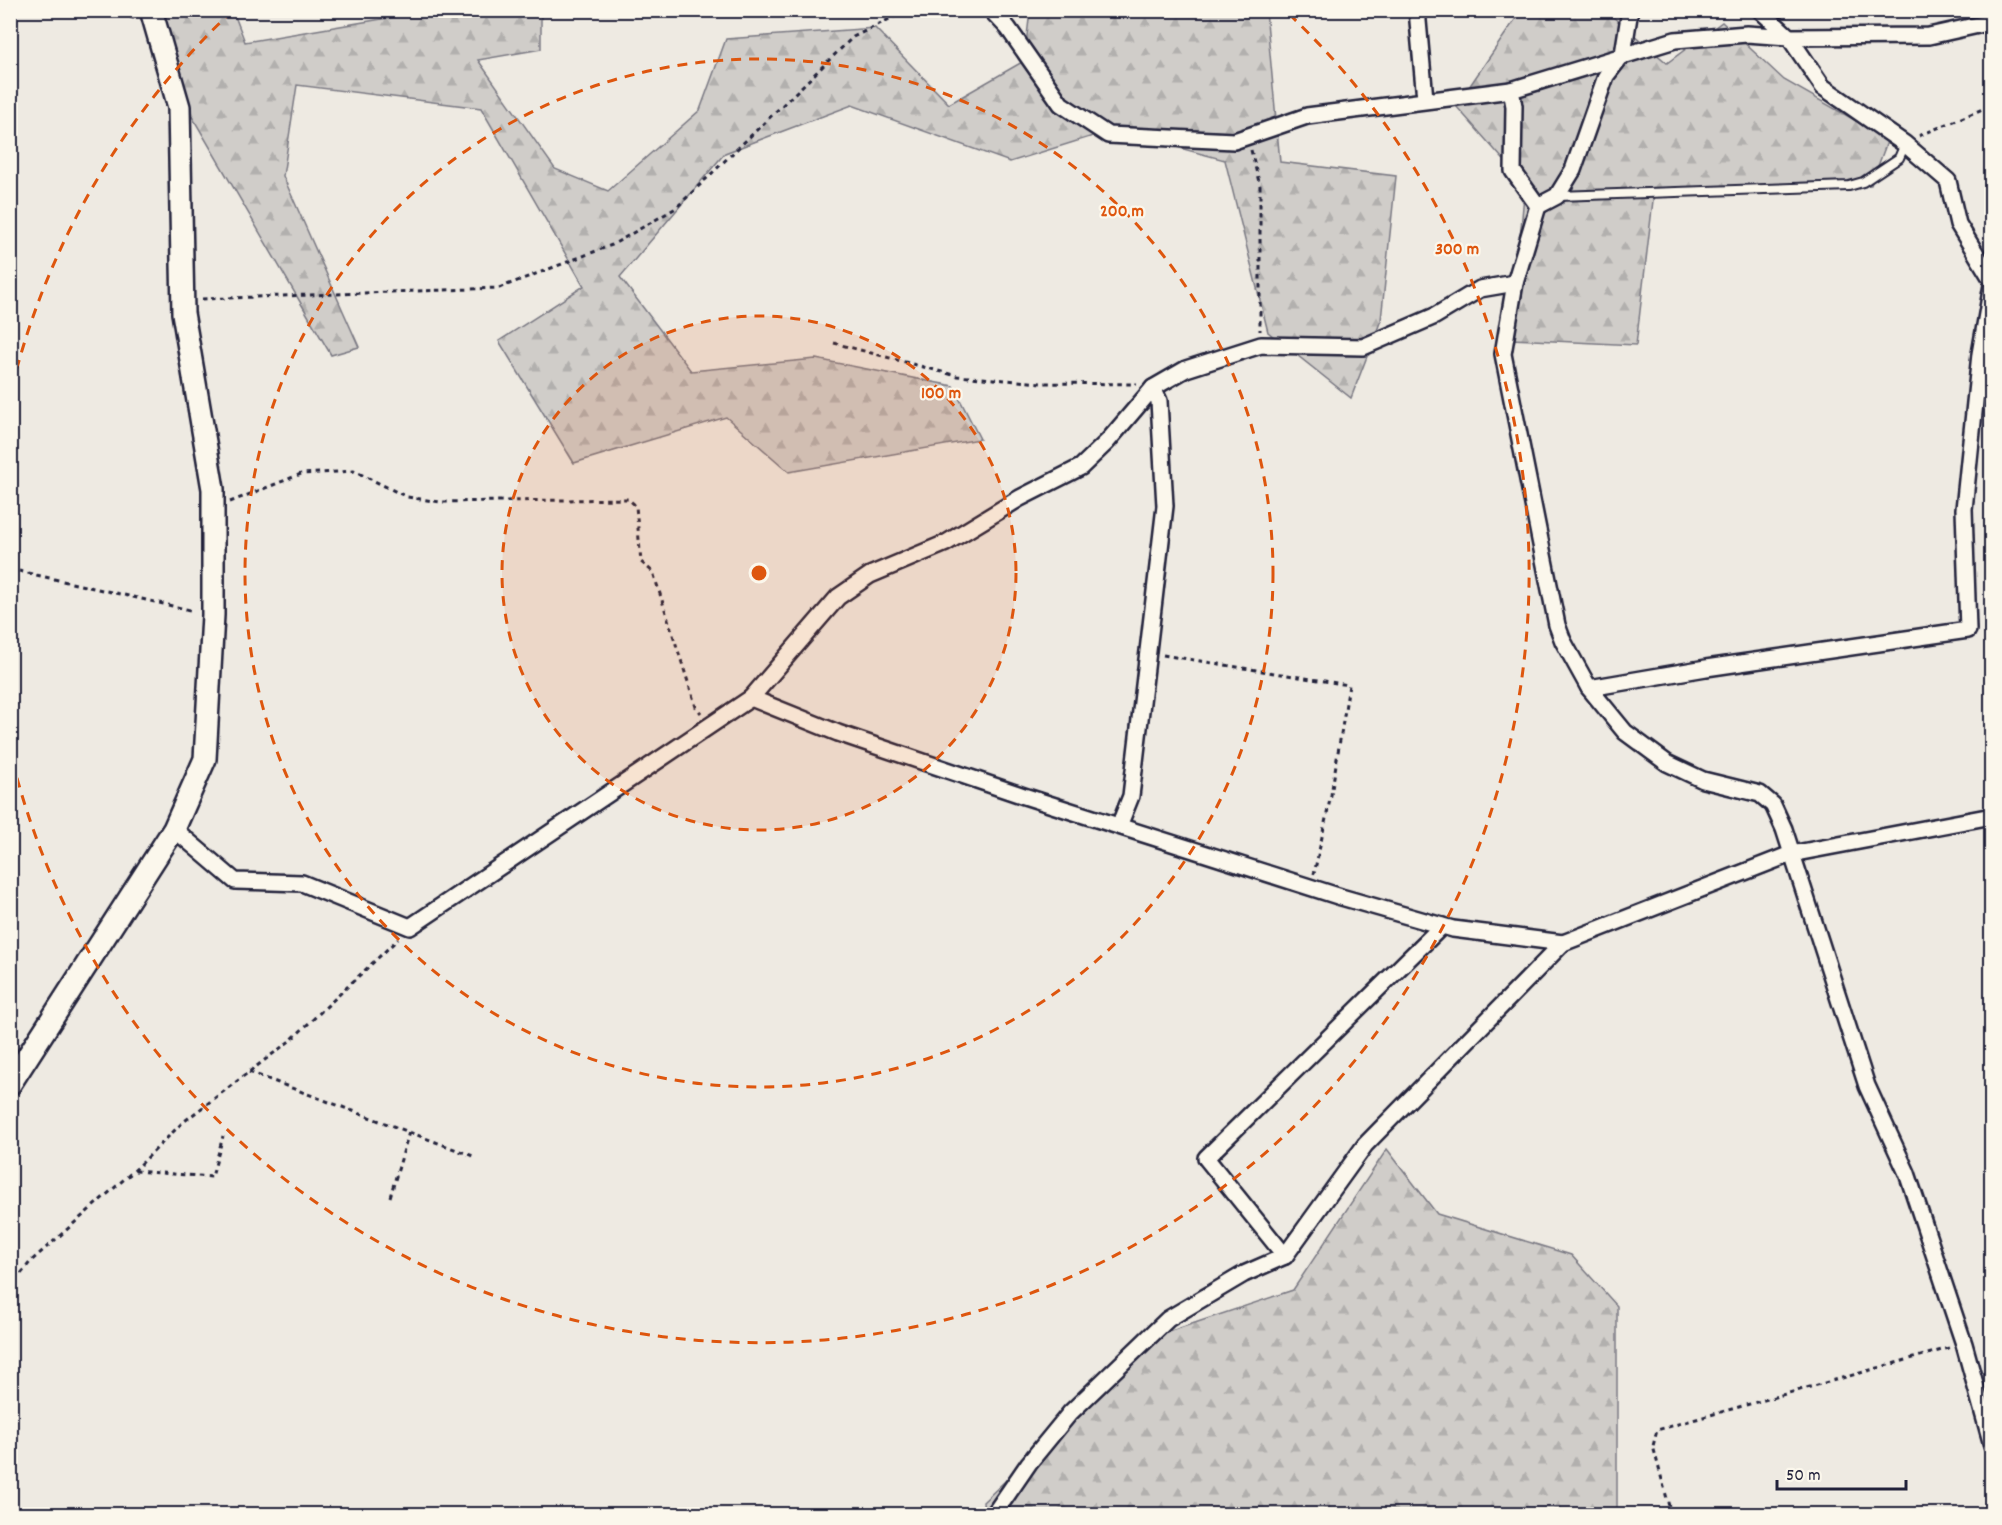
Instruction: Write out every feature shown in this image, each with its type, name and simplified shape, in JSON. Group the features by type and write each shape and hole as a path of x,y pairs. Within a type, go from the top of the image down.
{"street":[{"path":"991,10 1008,28 1061,104 1108,135 1234,141 1307,116 1425,99 1511,90 1675,40 1747,34 1790,37 1929,36 1992,22"},
{"path":"1417,10 1425,99"},
{"path":"1630,10 1623,54 1606,76 1573,170 1557,196 1538,206 1515,283 1503,354 1557,625 1589,688 1625,732 1667,763 1703,780 1760,794 1773,805 1784,829 1867,1086 1907,1173 1964,1344 1992,1445"},
{"path":"1589,688 1706,668 1968,630 1964,509 1980,354 1992,282 1958,224 1948,181 1905,144 1823,87 1790,37 1760,10"},
{"path":"10,1084 174,829 205,759 213,615 213,489 197,405 182,300 179,107 155,14"},
{"path":"1511,90 1514,106 1513,171 1538,206"},
{"path":"174,829 235,881 302,883 410,927 710,723 751,698 838,597 870,575 946,543 1020,498 1081,467 1107,442 1153,388 1186,369 1260,345 1363,347 1435,316 1480,289 1515,283"},
{"path":"1119,826 1131,796 1165,506 1159,401 1153,388"},
{"path":"751,698 838,733 1311,887 1442,926 1563,943"},
{"path":"994,1515 1029,1463 1070,1413 1168,1319 1244,1274 1285,1256 1365,1144 1563,943 1791,854 1992,816"},
{"path":"1285,1256 1206,1158 1442,926"}],"lane":[{"path":"1557,196 1849,186 1863,182 1899,158 1905,144"}],"path":[{"path":"95,10 155,14"},
{"path":"182,300 499,288 612,245 676,208 853,38 908,10"},
{"path":"1905,144 1992,105"},
{"path":"1244,137 1254,157 1260,186 1260,345"},
{"path":"834,343 957,376 1042,383 1137,384 1153,388"},
{"path":"213,509 301,474 354,471 407,497 440,502 627,499 636,506 641,562 653,572 696,707 710,723"},
{"path":"10,568 213,615"},
{"path":"1148,652 1349,685 1331,795 1311,887"},
{"path":"10,1288 31,1260 133,1171 182,1123 291,1040 410,927"},
{"path":"249,1072 473,1156"},
{"path":"390,1197 409,1132"},
{"path":"133,1171 212,1176 223,1136"},
{"path":"1667,1515 1670,1510 1653,1446 1657,1430 1964,1344"}],"green space":[{"path":"158,11 233,11 245,42 399,16 400,11 541,11 541,49 478,60 555,169 608,191 700,110 726,39 875,28 949,104 1024,61 1030,11 1266,11 1280,162 1396,176 1381,320 1351,398 1268,332 1225,160 1112,130 1010,162 852,105 725,153 620,277 691,371 816,359 953,386 980,439 789,472 726,417 574,463 499,341 584,286 481,108 297,85 283,176 359,347 331,355 158,58"},
{"path":"1521,11 1606,11 1667,63 1722,22 1784,80 1888,139 1871,185 1654,192 1636,345 1511,339 1525,184 1456,106"},
{"path":"1387,1149 1437,1214 1571,1255 1617,1306 1617,1514 984,1514 983,1502 1159,1335 1293,1290"}]}
